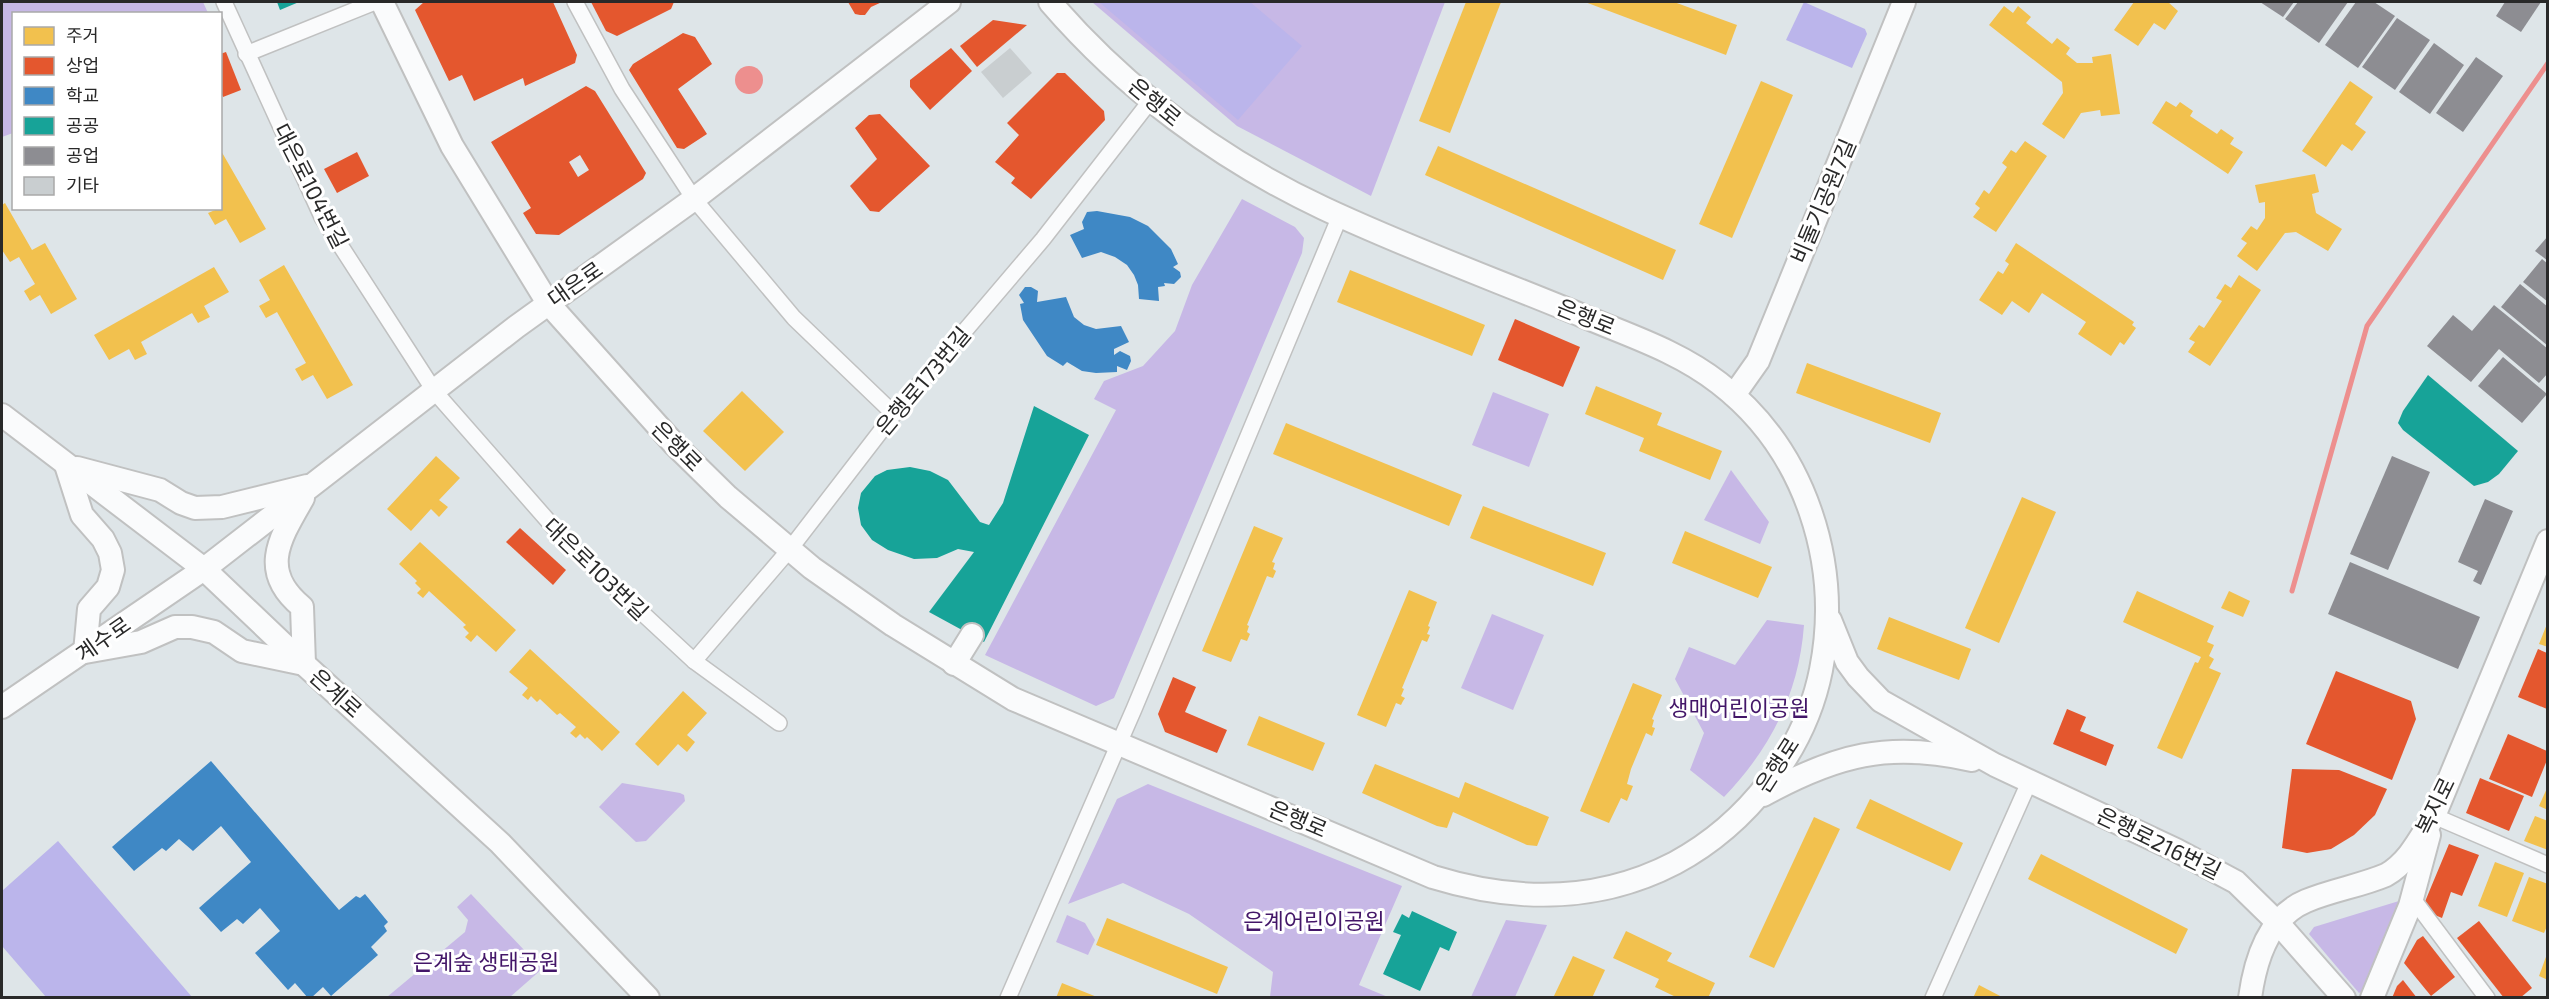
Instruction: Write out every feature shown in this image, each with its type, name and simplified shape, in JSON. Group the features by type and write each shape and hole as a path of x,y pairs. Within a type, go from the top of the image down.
{"street":[{"name":"대은로104번길","path":"224,2 322,217 435,392"},
{"path":"246,54 375,2"},
{"name":"은행로","path":"382,2 444,132 548,303 675,445 728,497 853,598 954,664 1013,699 1118,745 1433,877 1468,888 1507,894 1591,892 1646,876 1680,860 1700,847 1753,801 1781,765 1811,705 1824,655 1827,613 1825,567 1808,502 1775,442 1734,395 1717,381 1669,351 1340,216 1246,168 1190,132 1151,100 1096,52 1050,2"},
{"path":"575,2 621,89 694,199 794,318 894,414"},
{"name":"대은로","path":"204,569 548,303 694,199 949,2"},
{"name":"비둘기공원7길","path":"1734,395 1758,361 1904,2"},
{"name":"은행로173번길","path":"694,661 790,549 894,414 1042,239 1151,100"},
{"path":"1008,998 1118,745 1340,216"},
{"name":"대은로103번길","path":"435,392 571,547 694,661 779,723"},
{"name":"은계로","path":"2,415 204,569 500,843 648,998"},
{"path":"66,465 160,490 181,503 195,508 222,507 311,485"},
{"path":"66,465 82,515 103,539 111,553 113,570 108,587 89,609 85,652 141,642 175,627 192,627 214,632 242,651 304,664 302,607 286,594 276,568 282,536 311,485"},
{"name":"복지로","path":"2250,998 2265,941 2277,923 2304,901 2372,881 2396,869 2414,849 2434,816 2542,572 2547,541"},
{"name":"계수로","path":"2,707 204,569"},
{"path":"1827,613 1847,662 1872,693 1891,708 1995,765"},
{"path":"954,664 972,635"},
{"path":"1753,801 1823,765 1854,756 1915,751 1944,753 1995,765"},
{"name":"은행로216번길","path":"1995,765 2176,850 2236,882 2277,923 2344,998"},
{"path":"1933,998 2030,780"},
{"path":"2372,998 2413,898 2434,816 2547,865"},
{"path":"2413,898 2487,998"}],"green space":[{"path":"2,2 203,2 208,12 12,12 12,133 2,137"},
{"path":"1092,2 1445,2 1371,196 1237,126"},
{"path":"1242,199 1295,227 1304,238 1302,253 1114,698 1096,706 985,655 1116,410 1094,399 1104,381 1143,366 1175,331 1192,285"},
{"path":"1493,392 1549,414 1529,467 1472,445"},
{"path":"1731,470 1769,522 1760,544 1704,520"},
{"path":"1492,614 1544,635 1513,710 1461,688"},
{"name":"생매어린이공원","path":"1767,620 1804,625 1796,674 1780,718 1769,739 1756,759 1724,797 1690,770 1704,733 1675,679 1689,647 1735,665"},
{"path":"622,783 680,793 684,795 685,801 646,841 636,842 599,807"},
{"name":"은계어린이공원","path":"1148,784 1402,886 1359,985 1388,997 1270,997 1273,972 1189,914 1123,883 1068,904 1117,799"},
{"name":"은계숲 생태공원","path":"471,894 542,969 510,997 387,997 465,932 468,920 457,907"},
{"path":"2399,901 2363,991 2359,993 2309,934 2314,927"},
{"path":"1067,915 1085,923 1095,940 1088,955 1056,942"},
{"path":"1506,920 1547,925 1515,997 1471,997"}],"shaded area":[{"path":"1099,2 1250,2 1302,46 1238,120"},
{"path":"1804,2 1865,29 1867,34 1852,68 1786,40"},
{"path":"749,66 759,70 763,80 759,90 749,94 739,90 735,80 739,70"},
{"path":"58,841 192,997 46,997 2,946 2,891"}],"building: 주거":[{"path":"1466,2 1501,2 1450,133 1419,121"},
{"path":"1585,2 1674,2 1737,25 1726,55"},
{"path":"2134,2 2168,2 2178,11 2165,30 2154,23 2138,46 2114,30"},
{"path":"2004,6 2013,13 2018,6 2031,17 2026,23 2052,44 2057,38 2070,48 2066,54 2077,63 2093,63 2092,57 2111,54 2120,114 2101,116 2100,110 2081,113 2064,139 2042,124 2063,93 2062,82 1989,25"},
{"path":"1761,81 1793,95 1732,238 1699,224"},
{"path":"2350,81 2373,97 2355,124 2366,132 2352,151 2342,144 2326,167 2302,151"},
{"path":"2166,101 2176,107 2180,102 2193,111 2190,116 2217,134 2221,129 2234,138 2230,144 2243,152 2228,174 2152,123"},
{"path":"2025,141 2047,156 1996,232 1973,217 1980,208 1975,204 1984,190 1989,194 2007,167 2002,163 2011,150 2016,153"},
{"path":"1438,146 1676,250 1663,280 1425,175"},
{"path":"222,152 266,229 240,243 226,219 215,225 208,213 222,210"},
{"path":"2315,174 2319,192 2312,194 2316,213 2342,229 2328,251 2296,232 2285,233 2257,271 2237,256 2247,243 2241,239 2251,226 2257,230 2265,218 2265,202 2259,203 2255,185"},
{"path":"5,203 32,250 45,243 77,299 51,314 40,295 30,301 24,291 35,284 19,257 10,262 2,250 2,205"},
{"path":"2016,243 2134,322 2132,325 2136,328 2124,345 2120,342 2111,356 2078,334 2086,322 2042,293 2029,313 2012,301 2002,315 1979,300 1998,271 2003,274 2009,264 2005,261"},
{"path":"284,265 353,385 327,399 313,375 302,381 295,369 306,363 277,312 266,318 259,306 270,300 259,280"},
{"path":"214,267 229,292 204,306 210,317 198,323 192,313 141,342 147,354 135,360 129,349 109,360 94,335"},
{"path":"1350,270 1485,325 1472,356 1337,302"},
{"path":"2239,275 2261,290 2210,366 2188,352 2195,342 2189,339 2199,325 2204,328 2222,301 2216,298 2225,284 2231,288"},
{"path":"1807,363 1941,413 1930,443 1796,393"},
{"path":"1596,386 1662,413 1657,425 1722,451 1710,480 1639,451 1644,438 1585,414"},
{"path":"742,391 784,432 745,471 703,431"},
{"path":"1286,423 1462,495 1449,526 1273,454"},
{"path":"436,456 460,478 439,500 448,507 439,517 431,509 411,531 387,509"},
{"path":"2022,497 2056,512 1999,643 1965,628"},
{"path":"1483,506 1606,553 1593,586 1470,538"},
{"path":"1254,526 1283,538 1272,562 1275,563 1273,569 1276,571 1273,578 1267,576 1247,625 1249,626 1247,632 1250,634 1247,641 1241,639 1231,662 1202,651"},
{"path":"1685,531 1772,567 1758,598 1672,563"},
{"path":"420,542 516,630 496,652 477,635 471,642 465,637 469,633 463,627 466,625 429,591 423,598 417,593 421,589 415,583 417,581 399,564"},
{"path":"1409,590 1437,602 1428,626 1430,627 1427,634 1430,635 1427,642 1422,640 1402,688 1404,689 1401,696 1405,698 1401,705 1396,703 1386,727 1357,715"},
{"path":"2137,591 2214,626 2207,642 2214,645 2209,656 2214,659 2209,668 2221,673 2182,759 2157,748 2195,662 2198,663 2201,657 2123,622"},
{"path":"2229,591 2250,601 2243,617 2221,608"},
{"path":"1889,617 1971,649 1959,680 1877,649"},
{"path":"2548,624 2548,647 2539,644"},
{"path":"530,649 620,732 602,751 587,737 585,739 580,734 576,738 570,733 576,727 560,713 557,715 540,699 537,702 531,696 528,700 522,695 528,688 509,672"},
{"path":"1633,683 1662,695 1652,719 1654,720 1652,727 1655,728 1652,736 1646,733 1631,769 1627,784 1633,786 1627,801 1621,798 1609,823 1580,811"},
{"path":"683,691 707,713 687,735 695,742 687,752 678,744 658,766 635,744"},
{"path":"1259,716 1325,743 1313,771 1247,745"},
{"path":"1375,764 1459,798 1465,782 1549,817 1537,846 1527,845 1453,812 1447,828 1437,826 1362,793"},
{"path":"2548,786 2548,810 2539,806"},
{"path":"1870,799 1963,843 1950,871 1856,828"},
{"path":"2535,816 2548,821 2548,850 2524,841"},
{"path":"1814,817 1840,829 1774,968 1749,957"},
{"path":"2041,854 2188,929 2176,954 2028,879"},
{"path":"2495,862 2524,873 2507,917 2478,906"},
{"path":"2529,877 2548,884 2548,924 2544,933 2512,921"},
{"path":"1107,918 1228,967 1217,994 1096,945"},
{"path":"1626,931 1672,953 1667,961 1715,983 1708,998 1678,998 1655,987 1659,979 1613,958"},
{"path":"2548,954 2548,980 2539,976"},
{"path":"1573,956 1605,970 1592,998 1553,998"},
{"path":"1062,983 1097,997 1097,998 1056,998"},
{"path":"1979,985 2004,998 1973,998"}],"building: 상업":[{"path":"424,2 553,2 577,55 575,63 525,86 523,78 474,101 462,75 449,81 415,10"},
{"path":"591,2 674,2 671,9 617,36 606,31"},
{"path":"848,2 882,2 871,7 865,15 860,15 855,14"},
{"path":"993,20 1027,25 977,67 960,46"},
{"path":"683,33 695,37 712,64 678,89 707,134 684,149 677,148 629,70 633,64"},
{"path":"951,48 972,71 930,110 910,87 910,80"},
{"path":"226,52 241,90 223,97 222,95 222,53"},
{"path":"1057,73 1065,73 1104,111 1105,120 1031,199 1011,183 1015,178 995,162 1019,135 1007,123"},
{"path":"586,86 595,91 646,173 643,179 559,235 536,234 523,213 531,208 491,142","holes":["580,155 589,170 578,177 569,162"]},
{"path":"880,114 930,166 879,212 870,211 850,186 877,159 855,128 869,115"},
{"path":"357,152 369,176 337,193 324,169"},
{"path":"1515,319 1580,347 1563,387 1498,360"},
{"path":"520,528 566,570 553,585 506,542"},
{"path":"2538,649 2547,653 2547,709 2518,697"},
{"path":"2336,671 2411,701 2416,719 2392,780 2306,744"},
{"path":"1173,677 1196,687 1185,712 1227,730 1217,753 1165,732 1158,714"},
{"path":"2067,709 2086,717 2080,731 2114,745 2106,766 2053,744"},
{"path":"2508,734 2547,751 2547,760 2532,797 2489,779"},
{"path":"2292,769 2339,770 2387,789 2375,815 2354,835 2331,849 2307,853 2282,848"},
{"path":"2480,778 2524,796 2509,831 2466,813"},
{"path":"2449,844 2479,855 2462,896 2451,892 2442,918 2430,913 2424,904"},
{"path":"2479,921 2532,988 2520,998 2504,998 2457,938"},
{"path":"2423,936 2455,977 2431,996 2404,963 2417,940"},
{"path":"2403,980 2417,998 2392,998 2397,986"}],"building: 학교":[{"path":"1097,211 1130,217 1148,226 1171,249 1178,264 1173,267 1180,272 1181,277 1174,284 1164,283 1165,286 1158,287 1159,301 1139,299 1138,285 1134,275 1127,265 1115,257 1101,252 1082,258 1070,235 1084,229 1082,222 1087,212"},
{"path":"1025,287 1038,291 1037,302 1066,297 1074,317 1084,325 1096,329 1121,326 1129,342 1114,349 1114,355 1120,351 1130,356 1131,361 1127,370 1117,366 1117,372 1082,371 1067,362 1063,366 1047,356 1023,320 1020,304 1024,303 1019,295"},
{"path":"211,761 339,910 356,896 360,898 365,894 388,922 384,926 387,931 371,947 378,955 331,996 323,987 308,998 295,983 288,990 255,953 280,931 260,908 243,924 237,919 221,932 199,908 251,862 221,826 193,851 179,839 166,851 162,848 134,871 112,847"}],"building: 공공":[{"path":"277,2 299,2 280,10"},
{"path":"2428,375 2518,451 2499,474 2488,482 2474,486 2403,430 2398,423 2403,411"},
{"path":"1034,406 1089,435 984,642 929,612 974,552 958,549 937,558 914,559 888,550 872,540 861,525 858,508 861,493 875,476 887,470 910,467 930,471 948,480 980,522 989,525 1003,503"},
{"path":"1412,911 1457,932 1449,951 1440,947 1420,991 1383,974 1401,935 1393,932 1402,914 1409,918"}],"building: 공업":[{"path":"2260,2 2294,2 2283,17"},
{"path":"2298,2 2348,2 2319,43 2285,19"},
{"path":"2356,2 2374,2 2395,16 2358,68 2325,45"},
{"path":"2505,2 2541,2 2521,32 2496,16"},
{"path":"2397,18 2430,40 2395,90 2362,67"},
{"path":"2434,43 2464,65 2430,114 2399,92"},
{"path":"2476,57 2503,76 2463,132 2436,113"},
{"path":"2548,236 2548,261 2535,251"},
{"path":"2542,259 2548,264 2548,302 2523,282"},
{"path":"2520,284 2548,307 2548,346 2501,307"},
{"path":"2494,305 2548,349 2548,373 2539,383 2499,349 2471,382 2427,346 2453,315 2472,331"},
{"path":"2503,357 2547,394 2522,423 2478,386"},
{"path":"2392,456 2430,472 2388,570 2350,554"},
{"path":"2485,499 2513,511 2481,585 2473,581 2478,571 2458,562"},
{"path":"2350,562 2480,617 2458,669 2328,614"}],"building: 기타":[{"path":"1010,48 1032,73 1003,98 981,72"}],"waterway":[{"path":"2292,591 2367,326 2548,63"}]}
